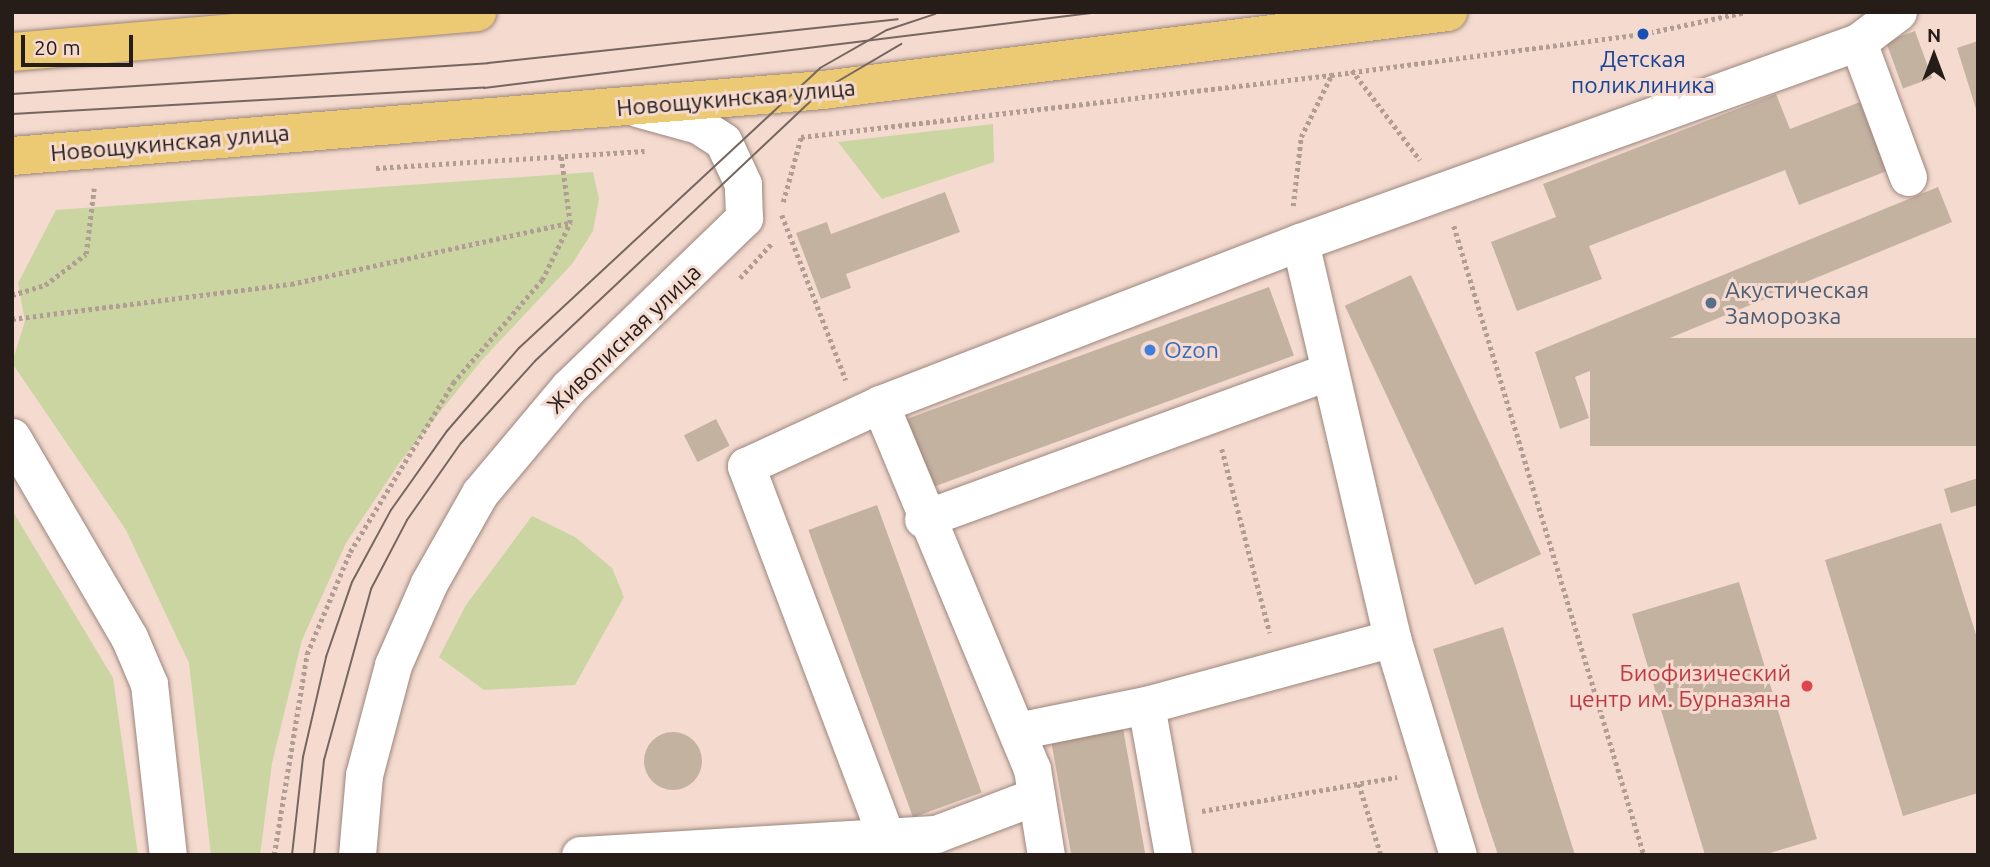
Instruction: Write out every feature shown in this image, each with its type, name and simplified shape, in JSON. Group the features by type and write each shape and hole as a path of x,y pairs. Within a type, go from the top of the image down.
{"main road":[{"path":"13,52 477,12"},
{"name":"Новощукинская улица","path":"16,156 637,108 1083,60 1448,12"}],"street":[{"path":"890,844 746,466 869,409 1300,242 1858,41 1898,12"},
{"path":"1858,41 1908,177"},
{"name":"Живописная улица","path":"357,855 364,775 393,665 467,515 568,388 744,218 743,184 723,141 698,125 637,108"},
{"path":"1300,242 1327,372 1392,638 1458,855"},
{"path":"923,519 1327,372"},
{"path":"869,409 962,591 1017,731 1037,796 1046,855"},
{"path":"12,437 129,637 149,684 168,855"},
{"path":"1017,731 1146,705 1392,638"},
{"path":"1146,705 1173,855"},
{"path":"580,855 890,844 936,834 1037,796"}],"path":[{"path":"728,289 769,252 801,137 1331,75 1352,70 1643,34 1746,12"},
{"path":"1352,70 1443,191 1644,855"},
{"path":"1291,195 1301,137 1331,75"},
{"path":"369,169 660,150"},
{"path":"274,855 307,653 350,552 453,383 542,280 570,223 561,156"},
{"path":"12,295 45,285 86,254 94,187 108,186"},
{"path":"781,211 869,409"},
{"path":"12,319 291,284 570,223"},
{"path":"1213,414 1279,668"},
{"path":"1167,817 1433,771"},
{"path":"1359,784 1381,855"}],"green space":[{"path":"993,124 994,162 882,199 838,142"},
{"path":"593,172 599,199 593,231 572,264 481,361 400,462 346,543 302,640 272,763 260,855 211,855 189,663 126,530 12,363 25,321 18,283 56,210"},
{"path":"12,510 113,678 138,855 12,855"},
{"path":"532,516 575,537 612,568 624,597 575,685 484,690 439,657 466,605"}],"building":[{"path":"1915,31 1932,78 1903,89 1886,42"},
{"path":"1978,41 1978,112 1977,112 1957,48"},
{"path":"1776,94 1790,129 1860,102 1887,171 1799,205 1785,170 1589,246 1602,279 1517,311 1491,242 1556,217 1543,184"},
{"path":"1938,187 1952,222 1575,377 1589,418 1560,429 1535,352"},
{"path":"945,192 960,232 846,274 851,288 821,299 796,233 827,222 831,234"},
{"path":"1411,275 1541,554 1475,585 1345,306"},
{"path":"1269,287 1294,356 927,489 903,420"},
{"path":"1590,338 1978,338 1978,446 1590,446"},
{"path":"716,419 730,446 698,462 684,435"},
{"path":"1978,478 1978,505 1951,513 1944,489"},
{"path":"877,505 982,793 913,818 808,530"},
{"path":"1941,523 1978,641 1978,793 1903,816 1825,560"},
{"path":"1739,582 1817,839 1763,855 1705,855 1632,614"},
{"path":"1503,627 1575,855 1498,855 1479,798 1433,649"},
{"path":"1123,728 1145,855 1071,855 1051,741"},
{"path":"667,732 679,732 694,740 702,755 702,767 694,782 679,790 667,790 652,782 644,767 644,755 652,740"}],"tram line":[{"path":"12,114 484,88 1099,12"},
{"path":"292,855 303,757 326,657 352,582 391,510 447,431 519,348 820,68 887,30 935,14"},
{"path":"12,94 488,63 898,19"},
{"path":"314,855 324,760 371,589 407,520 461,443 535,361 823,90 901,44"}],"place":[{"name":"Детская поликлиника","path":"1643,34"},
{"name":"Акустическая Заморозка","path":"1711,303"},
{"name":"Ozon","path":"1150,350"},
{"name":"Биофизический центр им. Бурназяна","path":"1807,686"}]}
